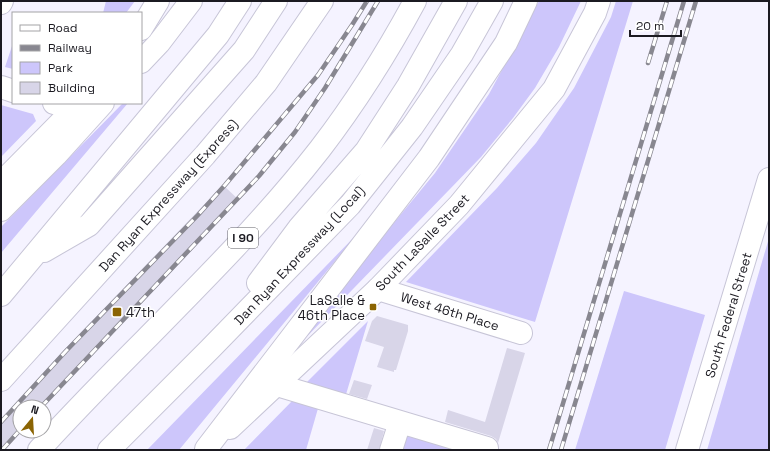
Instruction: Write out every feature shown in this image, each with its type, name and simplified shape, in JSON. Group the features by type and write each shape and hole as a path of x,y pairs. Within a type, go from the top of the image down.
{"main road":[{"path":"142,27 158,1"},
{"path":"142,61 159,43 191,1"},
{"path":"1,295 218,35 240,1"},
{"path":"34,256 89,226 244,50 276,1"},
{"name":"Dan Ryan Expressway (Express)","path":"1,380 205,156 266,83 322,1"},
{"name":"I 90","path":"39,450 207,277 269,210 320,149 366,85 415,1"},
{"path":"210,349 298,228 366,151 408,86 456,1"},
{"name":"Dan Ryan Expressway (Local)","path":"109,450 350,205 412,127 462,54 492,1"},
{"path":"206,450 429,158 506,43 526,1"},
{"name":"South LaSalle Street","path":"206,450 277,385 378,288 459,205 554,89 595,13 599,1"},
{"path":"1,87 12,91"},
{"path":"62,104 77,106"},
{"path":"1,210 102,104"},
{"path":"1,183 77,106"},
{"name":"South Federal Street","path":"687,450 769,179"},
{"name":"West 46th Place","path":"378,288 522,333"},
{"path":"277,385 487,448"},
{"path":"391,450 400,422"}],"green space":[{"path":"106,1 135,1 127,12 103,12"},
{"path":"539,1 581,1 559,47 535,88 481,157 290,354 288,351 435,173 489,94"},
{"path":"616,1 633,1 535,322 406,282 497,188 536,143 574,88 611,17"},
{"path":"12,46 12,69 5,67"},
{"path":"122,104 127,104 1,253 1,227"},
{"path":"1,105 33,114 36,121 1,157"},
{"path":"360,231 179,450 147,450"},
{"path":"769,238 769,450 707,450"},
{"path":"624,291 705,315 665,450 575,450"},
{"path":"368,321 344,401 301,388"},
{"path":"295,398 319,405 306,450 244,450"},
{"path":"404,432 466,450 399,450"}],"building":[{"path":"223,185 239,200 49,399 21,399 64,350"},
{"path":"377,316 408,325 408,331 396,370 394,370 394,372 377,367 384,347 365,341 372,321"},
{"path":"507,348 525,353 498,443 496,439 491,436 445,422 448,410 485,422"},
{"path":"354,380 372,385 367,399 349,394"},
{"path":"12,409 13,439 3,450 1,450 1,421"},
{"path":"374,428 384,431 379,450 367,450"}],"railway":[{"path":"1,422 66,351 198,215 225,185 318,75 367,1"},
{"path":"49,399 259,176 295,132 325,88 378,1"},
{"path":"648,63 667,1"},
{"path":"549,450 684,1"},
{"path":"561,450 696,1"},
{"path":"2,450 12,439"}],"place":[{"name":"LaSalle & 46th Place","path":"373,307"},
{"name":"47th","path":"117,312"}]}
